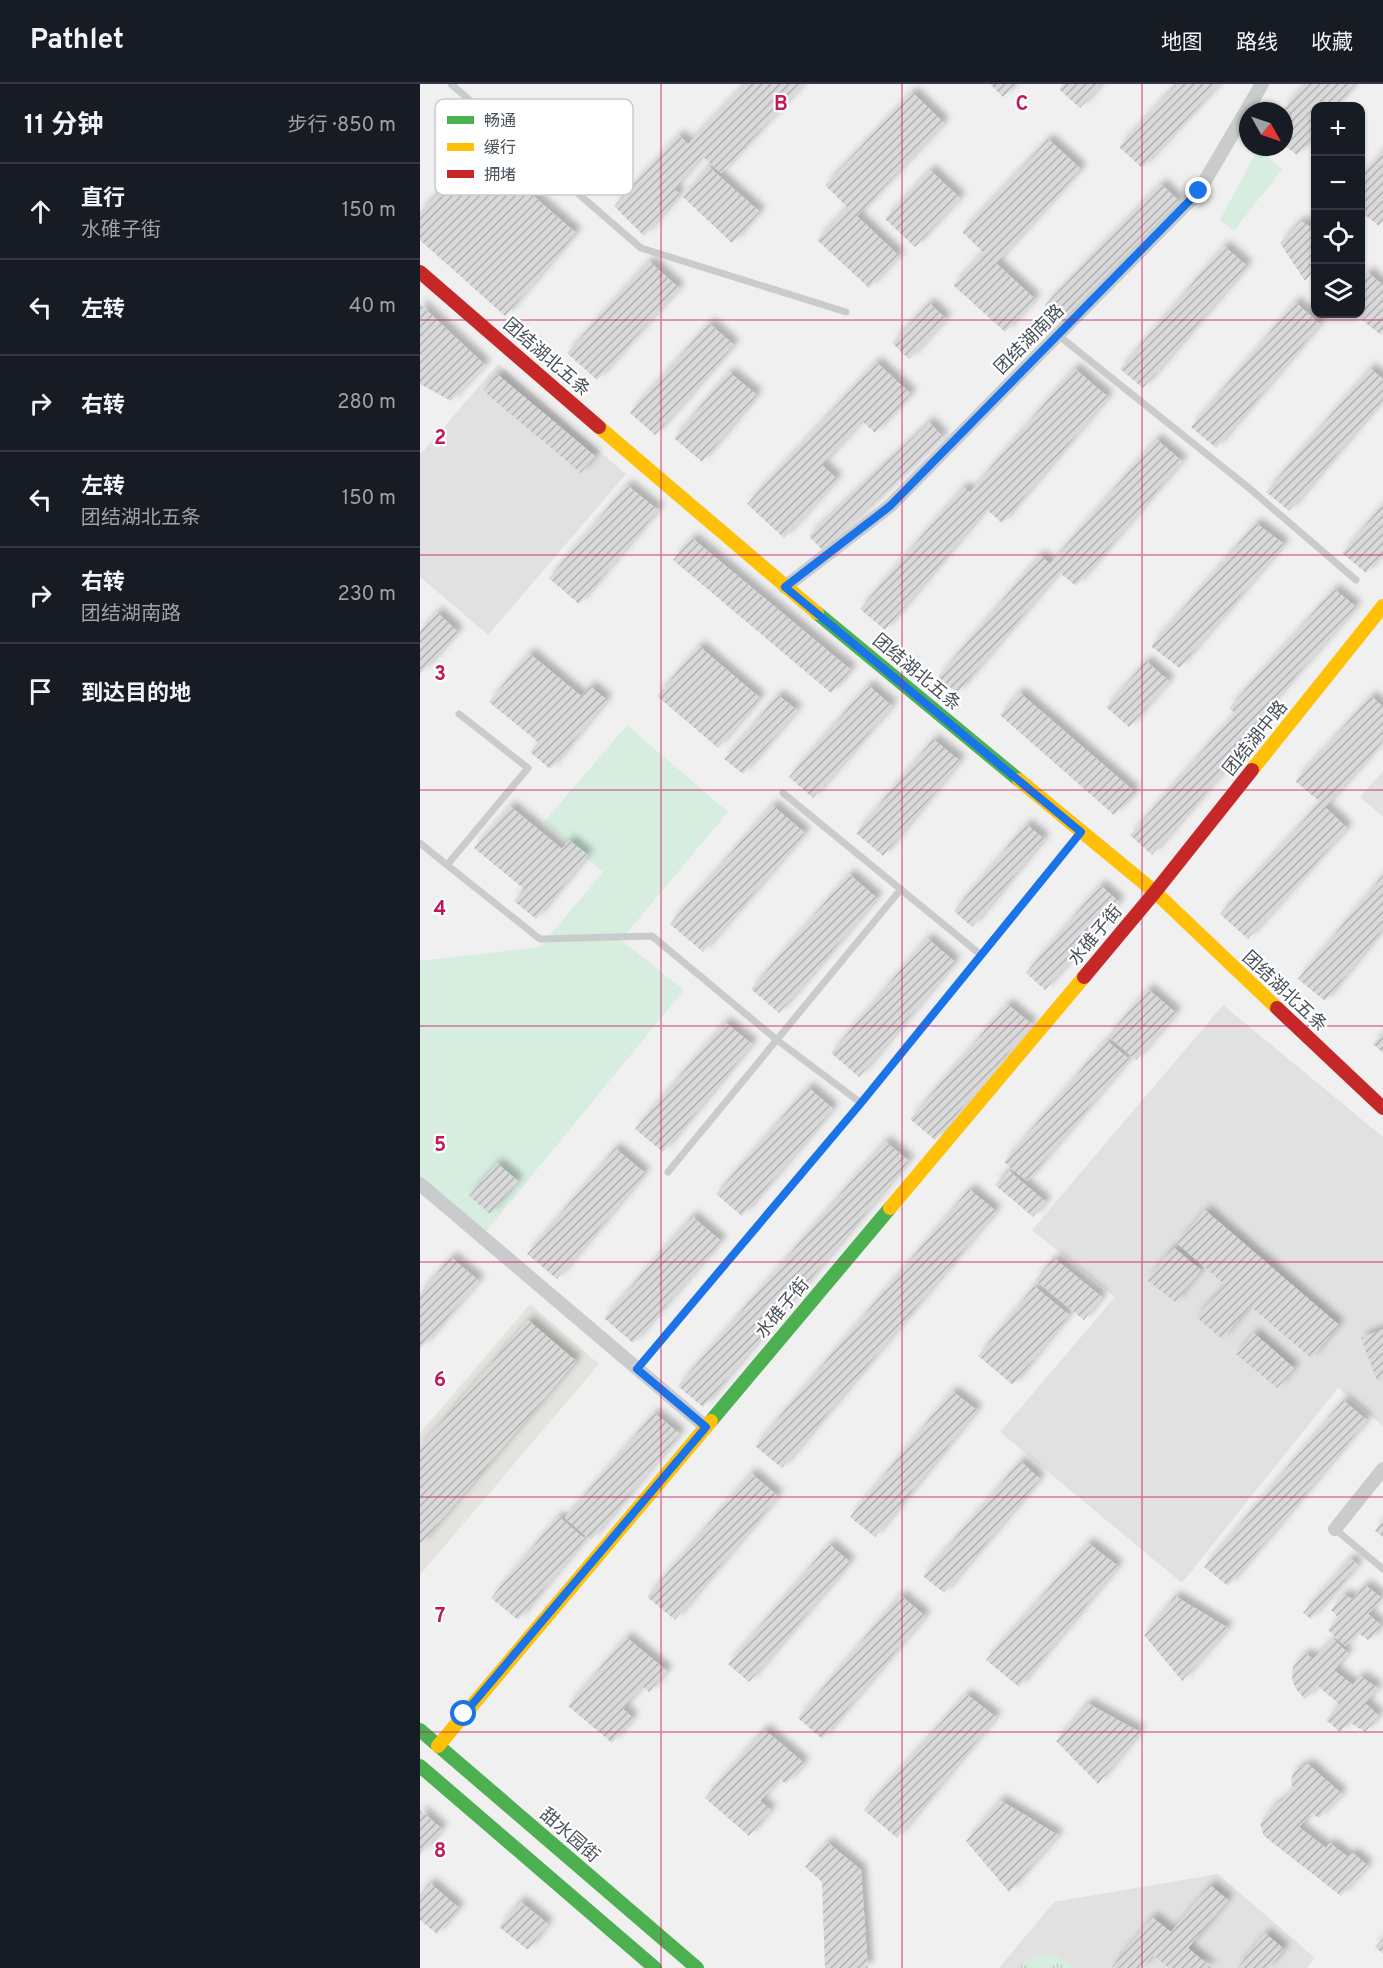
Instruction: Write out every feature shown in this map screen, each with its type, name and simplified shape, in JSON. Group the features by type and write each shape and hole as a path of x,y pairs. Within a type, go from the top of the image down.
{"street":[{"name":"团结湖南路","path":"785,587 890,506 1199,191 1262,84"},
{"name":"团结湖北五条","path":"420,272 785,587 1155,892 1383,1108"},
{"name":"团结湖中路","path":"1155,892 1383,606"},
{"name":"水碓子街","path":"438,1746 1155,892"},
{"path":"420,1184 706,1427"},
{"path":"1335,1529 1383,1469"},
{"name":"甜水园街","path":"420,1730 697,1968"},
{"path":"420,1766 656,1968 673,1947"}],"lane":[{"path":"451,84 468,99"},
{"path":"458,90 464,84"},
{"path":"580,195 641,248 846,312"},
{"path":"1058,335 1249,488 1356,580"},
{"path":"447,865 528,768 459,714"},
{"path":"783,793 981,955"},
{"path":"637,1369 861,1103 1081,832"},
{"path":"420,843 540,939 652,936 777,1040 861,1103"},
{"path":"668,1172 901,889"},
{"path":"1335,1529 1383,1569"}],"shaded area":[{"path":"498,364 626,474 488,635 420,577 420,455"},
{"path":"1383,771 1383,817 1360,797"},
{"path":"1223,1005 1383,1137 1383,1426 1338,1388 1182,1583 1000,1432 1115,1297 1032,1230"},
{"path":"530,1304 599,1364 420,1575 420,1433"},
{"path":"1218,1874 1315,1958 1307,1968 999,1968 1054,1902"}],"green space":[{"path":"1254,156 1266,156 1282,169 1234,231 1220,220"},
{"path":"627,725 728,812 621,940 684,990 479,1240 420,1191 420,961 540,947 603,872 544,822"},
{"path":"1050,1954 1059,1956 1073,1968 1017,1968 1032,1958"}],"building":[{"path":"745,84 803,84 721,173 702,156 674,189 680,194 644,236 614,206 624,195 633,195 633,185 679,135 688,144"},
{"path":"990,84 1015,84 1003,97"},
{"path":"1064,84 1102,84 1080,108 1059,89"},
{"path":"1176,84 1219,84 1142,168 1119,147"},
{"path":"1304,84 1355,84 1339,102 1311,102 1311,138 1297,155 1293,152 1293,102 1289,102"},
{"path":"912,92 944,123 857,216 899,256 869,288 817,240 847,207 825,185"},
{"path":"1048,139 1081,169 996,263 1035,299 1005,332 953,285 983,252 962,232"},
{"path":"1383,151 1383,220 1379,226 1365,215 1365,172"},
{"path":"708,166 760,212 732,243 683,197"},
{"path":"930,170 960,198 915,247 885,219"},
{"path":"1161,184 1180,202 1069,318 1045,305"},
{"path":"435,195 532,195 576,233 505,316 420,240 420,212"},
{"path":"1300,221 1311,227 1311,274 1305,281 1280,243"},
{"path":"1224,246 1247,266 1143,388 1120,369"},
{"path":"649,261 679,288 597,380 567,353"},
{"path":"1367,272 1383,285 1383,332 1381,335 1359,318 1365,318 1365,275"},
{"path":"1295,302 1320,324 1216,448 1191,427"},
{"path":"929,303 946,319 909,359 892,343"},
{"path":"420,304 485,365 451,401 420,384"},
{"path":"709,323 734,345 655,435 630,413"},
{"path":"876,362 911,394 875,433 862,421 822,465 837,479 784,538 747,504"},
{"path":"1074,368 1108,397 1002,523 986,509 885,630 860,609 963,487 970,492"},
{"path":"1370,368 1383,379 1383,399 1289,511 1266,492"},
{"path":"729,372 757,395 702,462 674,438"},
{"path":"497,374 595,456 581,473 483,391"},
{"path":"929,422 943,437 823,551 809,536"},
{"path":"1156,439 1182,461 1076,586 1059,572 957,693 938,677 1040,555 1050,564"},
{"path":"627,485 658,510 579,604 549,578"},
{"path":"1383,504 1383,553 1366,573 1342,553"},
{"path":"1256,523 1284,544 1179,668 1151,646"},
{"path":"692,538 851,670 831,693 673,560"},
{"path":"1334,589 1356,607 1251,727 1257,732 1152,855 1130,835 1235,713 1229,708"},
{"path":"437,612 458,632 420,674 420,631"},
{"path":"699,646 760,698 718,748 657,696"},
{"path":"529,653 581,696 590,686 607,700 550,769 530,752 538,742 489,702"},
{"path":"1146,661 1169,681 1129,727 1106,707"},
{"path":"868,685 892,706 813,798 789,777"},
{"path":"1019,692 1135,792 1114,815 1000,715"},
{"path":"778,695 797,710 743,774 724,759"},
{"path":"1371,696 1383,707 1383,741 1325,807 1347,828 1248,939 1220,914 1320,802 1295,781"},
{"path":"933,739 960,761 883,856 856,833"},
{"path":"772,805 805,833 703,952 670,924"},
{"path":"510,806 562,849 569,840 588,855 536,919 514,901 524,889 474,848"},
{"path":"1026,824 1044,839 972,927 954,911"},
{"path":"849,874 877,898 779,1013 751,989"},
{"path":"1383,875 1383,929 1325,1001 1298,979"},
{"path":"1100,885 1119,902 1045,990 1026,973"},
{"path":"927,938 955,962 859,1077 831,1053"},
{"path":"1148,989 1176,1013 1136,1060 1108,1036"},
{"path":"1007,1004 1032,1024 935,1140 910,1119"},
{"path":"725,1022 752,1044 663,1152 635,1129"},
{"path":"1383,1033 1383,1053 1373,1044"},
{"path":"1106,1040 1129,1059 1027,1181 1004,1162"},
{"path":"808,1087 833,1109 742,1216 716,1194"},
{"path":"885,1141 909,1161 703,1407 678,1386"},
{"path":"615,1148 645,1173 557,1279 527,1254"},
{"path":"497,1163 518,1181 490,1214 469,1196"},
{"path":"1008,1170 1046,1202 1033,1217 995,1185"},
{"path":"969,1189 996,1211 782,1468 755,1446"},
{"path":"1205,1210 1339,1325 1311,1358 1250,1306 1222,1339 1196,1317 1225,1285 1177,1243"},
{"path":"692,1216 721,1241 633,1343 604,1318"},
{"path":"1173,1247 1201,1270 1175,1302 1147,1280"},
{"path":"451,1257 479,1281 420,1349 420,1293"},
{"path":"1054,1258 1102,1297 1084,1320 1035,1280"},
{"path":"1034,1286 1069,1315 1013,1385 978,1356"},
{"path":"528,1320 576,1361 420,1545 420,1447"},
{"path":"1383,1329 1383,1379 1377,1381 1361,1338"},
{"path":"1254,1333 1294,1368 1277,1388 1236,1354"},
{"path":"952,1391 977,1410 875,1537 850,1517"},
{"path":"1343,1400 1367,1420 1228,1586 1204,1567"},
{"path":"654,1413 680,1434 591,1540 565,1518"},
{"path":"1020,1461 1040,1479 944,1593 923,1576"},
{"path":"751,1473 778,1496 675,1620 647,1597"},
{"path":"558,1516 585,1539 518,1620 491,1598"},
{"path":"1383,1520 1383,1537 1375,1531"},
{"path":"1088,1543 1118,1566 1019,1687 986,1660"},
{"path":"829,1544 850,1562 749,1682 728,1664"},
{"path":"1350,1558 1358,1565 1311,1619 1303,1613"},
{"path":"1365,1585 1382,1598 1368,1614 1381,1625 1372,1638 1368,1640 1357,1632 1345,1646 1328,1630 1338,1617 1331,1610 1343,1594 1352,1599"},
{"path":"900,1595 925,1616 822,1739 798,1718"},
{"path":"1175,1596 1228,1628 1182,1681 1144,1635"},
{"path":"626,1637 667,1671 649,1692 642,1686 623,1709 633,1718 612,1743 568,1706"},
{"path":"1333,1639 1348,1653 1334,1670 1353,1685 1360,1676 1378,1688 1365,1703 1379,1716 1365,1732 1349,1722 1340,1732 1326,1720 1339,1704 1318,1686 1305,1699 1296,1689 1292,1679 1293,1667 1305,1653 1313,1659"},
{"path":"966,1694 996,1717 897,1838 864,1810"},
{"path":"1087,1703 1140,1732 1098,1784 1056,1741"},
{"path":"764,1729 804,1763 786,1784 779,1779 760,1801 771,1810 749,1836 705,1798"},
{"path":"1308,1764 1342,1794 1319,1818 1311,1813 1299,1827 1326,1848 1330,1843 1348,1857 1353,1853 1368,1866 1341,1896 1264,1836 1260,1824 1272,1807 1282,1801 1293,1789 1291,1780 1294,1771"},
{"path":"1000,1800 1058,1835 1009,1892 966,1841"},
{"path":"420,1810 442,1829 420,1855"},
{"path":"827,1842 861,1870 868,1968 825,1968 822,1882 805,1867"},
{"path":"430,1883 459,1908 437,1934 420,1920 420,1894"},
{"path":"1210,1885 1228,1900 1188,1948 1212,1968 1169,1968 1153,1955 1141,1968 1111,1968 1152,1917 1171,1932"},
{"path":"520,1901 548,1924 528,1950 499,1927"},
{"path":"1265,1933 1284,1949 1268,1968 1237,1968"},
{"path":"1383,1938 1383,1954 1375,1947"}],"traffic: fast":[{"path":"817,613 1019,780"},
{"path":"711,1421 890,1208"},
{"path":"420,1730 697,1968"},
{"path":"420,1766 655,1968"}],"traffic: slow":[{"path":"599,427 817,613"},
{"path":"1252,770 1383,606"},
{"path":"1019,780 1155,892 1277,1008"},
{"path":"890,1208 1084,977"},
{"path":"438,1746 711,1421"}],"traffic: jam":[{"path":"420,272 599,427"},
{"path":"1084,977 1252,770"},
{"path":"1277,1008 1383,1108"}],"route":[{"path":"464,1714 706,1427 637,1369 861,1103 1081,832 785,587 890,506 1199,191"}]}
